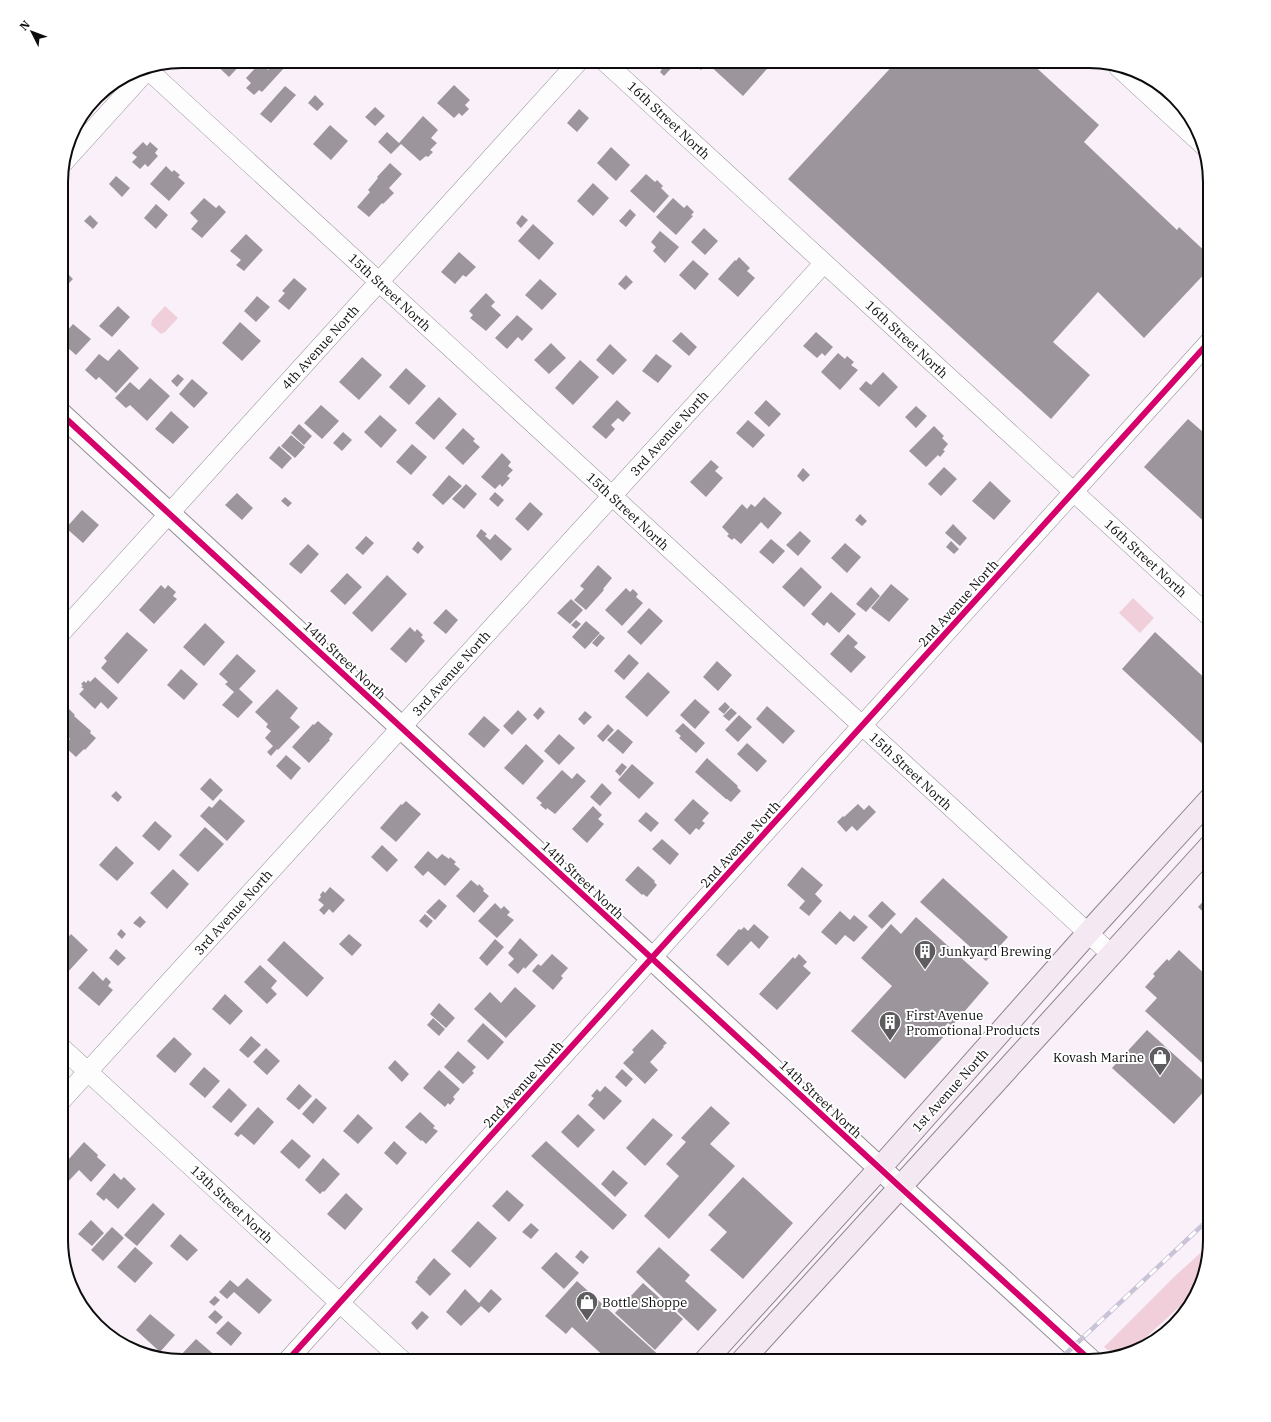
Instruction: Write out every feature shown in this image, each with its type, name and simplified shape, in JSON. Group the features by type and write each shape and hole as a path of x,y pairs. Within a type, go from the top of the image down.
{"main road":[{"name":"1st Avenue North","path":"711,1354 1203,807"},
{"name":"1st Avenue North","path":"748,1354 899,1186 1203,854"}],"street":[{"name":"4th Avenue North","path":"68,625 573,68"},
{"name":"16th Street North","path":"612,68 1203,611"},
{"name":"15th Street North","path":"152,72 1111,954"},
{"path":"1125,74 1193,136"},
{"path":"72,153 141,76"},
{"name":"3rd Avenue North","path":"68,1093 824,263"},
{"name":"2nd Avenue North","path":"293,1354 1203,349"},
{"name":"14th Street North","path":"68,420 1083,1354"},
{"name":"13th Street North","path":"68,1053 396,1354"}],"shaded area":[{"path":"165,306 178,318 165,332 161,334 151,325 152,320"},
{"path":"1133,598 1154,618 1140,633 1119,613"},
{"path":"1202,1251 1197,1277 1185,1301 1142,1341 1112,1352 1104,1347 1174,1277"}],"building":[{"path":"219,68 237,68 229,77"},
{"path":"255,68 266,68 268,70 270,68 284,68 262,92 259,90 254,95 246,88 251,83 246,78"},
{"path":"661,68 671,68 664,76 660,72 662,69"},
{"path":"712,68 768,68 743,96"},
{"path":"891,68 1037,68 1099,125 1084,142 1177,230 1179,227 1203,249 1203,275 1144,338 1098,292 1053,342 1090,375 1051,419 788,179"},
{"path":"454,85 470,100 465,105 469,109 462,116 459,113 454,118 437,103"},
{"path":"285,86 296,95 271,123 260,114"},
{"path":"315,95 324,104 317,111 308,103"},
{"path":"375,107 385,116 375,126 365,117"},
{"path":"579,109 589,118 577,132 567,123"},
{"path":"423,116 438,130 431,138 437,143 430,150 433,152 428,157 426,156 420,161 401,144 391,154 378,142 387,132 399,143"},
{"path":"330,125 348,141 331,160 313,144"},
{"path":"143,142 147,146 150,142 158,149 155,153 158,156 148,167 145,164 140,169 132,162 137,157 132,153"},
{"path":"611,147 630,165 616,181 597,163"},
{"path":"390,163 402,174 389,188 394,193 369,217 357,207 370,192 368,190 378,178 377,177"},
{"path":"166,166 172,172 174,170 180,175 178,177 185,183 169,201 150,184"},
{"path":"646,174 655,182 657,180 663,186 661,188 669,196 654,213 630,191"},
{"path":"116,176 130,188 122,197 109,184"},
{"path":"593,183 609,198 593,216 577,201"},
{"path":"204,198 216,208 219,205 226,212 202,238 191,229 198,221 190,213"},
{"path":"673,198 684,208 687,205 694,212 691,215 693,216 676,235 656,217"},
{"path":"156,204 168,215 156,229 144,218"},
{"path":"630,209 636,215 626,227 619,221"},
{"path":"90,215 98,223 93,229 84,221"},
{"path":"522,215 528,220 521,228 516,223"},
{"path":"533,224 554,243 539,260 518,241"},
{"path":"704,228 718,241 705,255 691,242"},
{"path":"660,231 679,247 665,263 653,251 656,247 651,242"},
{"path":"246,234 263,250 244,271 236,265 241,260 230,251"},
{"path":"459,252 476,267 466,277 463,275 455,284 441,272"},
{"path":"739,257 750,268 747,271 755,278 738,297 718,279"},
{"path":"693,260 709,274 695,290 679,275"},
{"path":"68,274 73,279 68,284"},
{"path":"626,275 633,282 625,290 618,284"},
{"path":"294,278 307,289 289,310 278,301 285,293 282,291"},
{"path":"540,279 557,294 542,310 525,295"},
{"path":"486,293 495,302 491,306 501,315 486,331 470,318 473,315 469,311"},
{"path":"257,296 270,307 256,322 244,311"},
{"path":"118,306 130,317 112,337 99,326"},
{"path":"517,315 533,329 522,341 518,337 507,349 495,338"},
{"path":"240,322 261,341 242,361 222,343"},
{"path":"73,324 91,339 76,355 68,348 68,330"},
{"path":"681,332 697,347 689,356 672,341"},
{"path":"816,332 833,347 825,356 822,353 817,358 803,346"},
{"path":"551,343 566,358 549,374 534,360"},
{"path":"610,344 627,360 613,375 596,360"},
{"path":"119,349 139,368 116,393 99,377 96,380 85,370 99,354 108,361"},
{"path":"838,353 845,359 847,356 854,362 851,365 858,370 840,390 821,372"},
{"path":"656,354 672,366 658,383 642,371"},
{"path":"362,357 382,375 359,400 339,382"},
{"path":"580,360 599,377 573,405 555,388"},
{"path":"406,368 426,386 409,405 389,387"},
{"path":"883,372 898,387 879,407 859,389 866,381 871,385"},
{"path":"178,374 184,379 177,387 171,381"},
{"path":"150,378 170,396 147,421 130,405 126,408 115,398 130,382 139,390"},
{"path":"192,379 208,393 194,408 179,394"},
{"path":"439,397 457,414 434,440 415,423"},
{"path":"617,400 631,413 623,422 618,418 611,425 615,429 606,439 592,427"},
{"path":"766,400 781,414 769,427 754,413"},
{"path":"321,405 339,421 322,439 304,423"},
{"path":"916,406 927,416 916,428 905,417"},
{"path":"171,411 189,427 173,444 155,429"},
{"path":"380,415 397,430 381,448 364,432"},
{"path":"1188,419 1203,432 1203,521 1144,467"},
{"path":"748,420 765,435 753,448 736,433"},
{"path":"299,424 312,436 304,445 291,433"},
{"path":"934,426 944,436 942,438 948,444 940,457 938,455 926,467 909,451"},
{"path":"463,428 475,439 473,441 480,447 463,465 445,448"},
{"path":"343,432 352,440 342,451 333,443"},
{"path":"291,435 305,447 295,458 281,446"},
{"path":"412,444 427,457 411,475 396,462"},
{"path":"279,446 292,458 282,469 269,458"},
{"path":"502,453 511,462 508,466 513,470 507,476 510,478 502,487 500,484 495,489 481,477"},
{"path":"711,460 719,467 715,471 723,478 706,497 690,482"},
{"path":"944,467 957,479 941,496 928,484"},
{"path":"803,468 810,475 803,482 797,476"},
{"path":"449,475 462,486 443,505 432,495"},
{"path":"990,481 1011,501 994,520 972,501"},
{"path":"466,484 477,494 464,509 452,499"},
{"path":"495,492 504,500 498,507 489,499"},
{"path":"237,493 253,508 242,520 225,505"},
{"path":"285,497 292,503 288,507 281,501"},
{"path":"764,497 782,513 768,529 761,522 741,544 734,538 732,540 727,536 729,534 722,527 742,504 747,509 751,504 755,507"},
{"path":"530,502 543,514 528,531 515,519"},
{"path":"82,510 99,525 83,543 68,530 68,526"},
{"path":"860,514 867,521 862,526 855,520"},
{"path":"953,524 967,538 960,546 945,533"},
{"path":"481,529 487,534 485,536 490,540 495,534 512,549 501,561 476,536"},
{"path":"800,531 811,541 798,556 786,545"},
{"path":"366,536 374,543 363,555 355,548"},
{"path":"771,539 785,551 773,564 759,552"},
{"path":"418,541 424,547 418,554 412,549"},
{"path":"951,541 959,549 954,554 946,547"},
{"path":"845,543 861,557 847,573 831,558"},
{"path":"308,544 319,554 301,574 289,564"},
{"path":"598,565 612,578 603,589 604,590 586,610 574,600 584,589 580,586"},
{"path":"801,567 822,587 804,607 782,587"},
{"path":"347,573 362,587 345,605 330,591"},
{"path":"387,575 407,594 372,632 352,613"},
{"path":"891,584 909,599 889,622 871,608"},
{"path":"161,585 165,589 168,585 176,592 173,596 177,599 154,624 139,610"},
{"path":"871,587 880,596 866,612 856,604"},
{"path":"626,588 630,592 633,589 638,594 636,597 643,603 622,626 605,610"},
{"path":"831,592 856,614 839,633 827,622 824,626 811,614"},
{"path":"571,599 583,610 570,624 557,613"},
{"path":"649,608 663,621 641,645 627,632"},
{"path":"446,609 458,620 446,634 433,623"},
{"path":"576,620 581,624 576,629 571,625"},
{"path":"586,621 600,633 585,649 572,637"},
{"path":"205,623 225,642 204,666 183,647"},
{"path":"410,627 415,632 417,629 423,635 421,637 425,641 406,663 390,649"},
{"path":"127,632 148,650 118,684 101,668 107,661 104,658"},
{"path":"1155,632 1203,677 1203,744 1122,669"},
{"path":"600,634 605,638 597,647 592,643"},
{"path":"848,634 858,643 854,647 866,657 851,673 830,654"},
{"path":"237,654 256,671 239,689 253,702 238,718 222,705 234,692 225,684 228,682 219,674"},
{"path":"629,654 639,663 624,680 614,671"},
{"path":"717,661 732,675 718,691 703,677"},
{"path":"181,669 198,684 184,700 167,685"},
{"path":"648,672 670,692 647,717 625,697"},
{"path":"95,677 118,698 108,709 101,702 95,709 79,694 84,689 81,687 83,686 81,684 84,681 86,683 88,680 90,682"},
{"path":"277,689 298,708 290,718 300,727 271,756 267,752 273,746 265,738 271,731 266,727 268,724 255,712"},
{"path":"695,699 710,712 695,729 680,715"},
{"path":"725,702 730,707 724,714 718,709"},
{"path":"767,706 795,731 783,744 756,719"},
{"path":"540,707 545,712 538,720 533,715"},
{"path":"68,708 96,738 76,757 68,750 68,741 70,739 68,737"},
{"path":"731,708 737,713 729,721 723,716"},
{"path":"518,710 527,719 512,735 503,726"},
{"path":"585,711 592,717 584,725 578,719"},
{"path":"739,715 752,727 738,742 725,730"},
{"path":"484,716 500,730 484,748 468,734"},
{"path":"318,721 333,734 329,739 330,740 309,763 292,747 313,724 314,725"},
{"path":"683,723 705,743 696,753 679,738 681,736 675,731"},
{"path":"608,724 614,730 603,742 597,736"},
{"path":"618,729 633,742 623,754 607,740"},
{"path":"559,734 575,748 559,765 544,751"},
{"path":"747,743 767,761 757,772 737,754"},
{"path":"526,744 544,761 523,785 504,768"},
{"path":"286,755 301,768 291,780 276,766"},
{"path":"707,758 738,786 737,787 741,791 731,802 695,772"},
{"path":"622,763 627,767 620,776 615,771"},
{"path":"632,764 654,783 639,799 618,780"},
{"path":"562,770 572,779 577,773 586,781 555,814 547,808 546,810 540,805 542,803 536,798"},
{"path":"210,778 223,790 213,801 200,789"},
{"path":"602,783 612,793 600,806 590,797"},
{"path":"116,791 122,797 118,802 111,796"},
{"path":"220,799 245,821 227,841 200,816 209,806 212,808"},
{"path":"693,799 709,813 702,821 705,823 699,830 696,828 690,835 674,820"},
{"path":"406,801 421,814 396,842 380,828 401,804 402,805"},
{"path":"858,804 864,810 869,805 876,812 857,831 852,826 846,832 837,822"},
{"path":"593,806 602,815 598,819 604,824 587,843 572,829"},
{"path":"646,812 659,823 651,832 638,821"},
{"path":"155,821 172,836 159,851 142,836"},
{"path":"205,827 224,844 198,872 179,855"},
{"path":"662,839 679,854 670,865 652,849"},
{"path":"382,845 398,860 387,872 371,857"},
{"path":"116,846 134,863 117,881 99,865"},
{"path":"428,851 437,859 442,854 449,859 450,857 456,862 454,864 460,869 445,886 428,871 423,876 414,867"},
{"path":"638,866 655,881 654,882 657,885 647,897 643,894 642,895 625,880"},
{"path":"802,867 823,885 815,894 822,901 809,916 799,908 805,901 787,885"},
{"path":"173,869 189,884 167,909 150,893"},
{"path":"943,878 1008,937 986,961 920,902"},
{"path":"471,880 478,886 479,884 484,889 483,891 489,896 474,913 456,896"},
{"path":"330,887 345,900 333,913 329,909 324,915 319,910 324,905 318,900 323,891 325,893"},
{"path":"439,899 447,906 435,920 426,912"},
{"path":"882,901 896,914 882,929 868,916"},
{"path":"1203,902 1203,912 1198,907"},
{"path":"495,903 501,909 504,906 510,912 507,915 514,920 497,938 478,921"},
{"path":"840,911 850,920 854,915 868,927 854,942 845,935 836,945 821,932"},
{"path":"425,914 433,921 427,928 419,921"},
{"path":"140,916 146,922 140,928 133,923"},
{"name":"Junkyard Brewing","path":"916,917 989,983 952,1026 948,1023 941,1030 946,1034 905,1079 851,1031 892,986 861,958 891,924 901,934"},
{"path":"754,924 769,937 759,949 751,941 728,966 716,955 739,929 741,930 744,927 748,931"},
{"path":"121,929 126,934 122,939 117,934"},
{"path":"71,934 88,950 68,972 68,938"},
{"path":"349,934 362,945 352,956 339,944"},
{"path":"520,938 538,955 518,974 508,965 514,959 508,953"},
{"path":"495,939 504,947 487,966 479,958"},
{"path":"284,941 324,978 307,997 267,960"},
{"path":"116,949 126,958 118,966 109,958"},
{"path":"1179,950 1203,972 1203,1064 1145,1011 1157,998 1145,987 1155,976 1153,974 1167,959 1169,961"},
{"path":"552,954 568,968 561,976 563,978 553,990 532,971 538,964 541,966"},
{"path":"799,954 807,962 803,966 811,973 777,1010 759,994 793,957 795,959"},
{"path":"260,965 277,981 271,988 277,994 267,1004 244,982"},
{"path":"93,971 103,981 106,977 111,982 108,986 113,990 99,1006 78,988"},
{"path":"515,987 536,1006 506,1038 474,1009 490,992 501,1003"},
{"path":"225,994 243,1011 230,1025 212,1009"},
{"path":"439,1003 455,1018 446,1028 430,1014"},
{"path":"433,1018 445,1029 439,1036 427,1025"},
{"path":"483,1023 504,1042 488,1060 467,1041"},
{"path":"652,1029 667,1043 650,1062 658,1070 645,1084 623,1063 634,1052 632,1050"},
{"name":"Kovash Marine","path":"1147,1030 1203,1081 1203,1093 1174,1124 1112,1068"},
{"path":"251,1036 261,1045 248,1058 239,1050"},
{"path":"174,1037 192,1054 175,1073 156,1056"},
{"path":"266,1048 280,1061 267,1075 253,1062"},
{"path":"458,1051 476,1067 472,1071 474,1073 463,1084 444,1067"},
{"path":"395,1060 409,1074 402,1082 388,1068"},
{"path":"204,1067 220,1081 205,1098 189,1084"},
{"path":"622,1069 633,1079 626,1087 615,1077"},
{"path":"439,1070 460,1089 453,1097 455,1099 450,1105 448,1103 445,1107 423,1088"},
{"path":"299,1084 312,1096 299,1110 286,1099"},
{"path":"605,1086 622,1101 604,1120 588,1105 594,1098 591,1096 597,1089 600,1092"},
{"path":"229,1088 247,1105 231,1123 212,1107"},
{"path":"316,1098 327,1108 313,1124 302,1114"},
{"path":"711,1106 730,1123 710,1144 735,1166 669,1239 644,1216 679,1176 666,1164 686,1142 681,1138"},
{"path":"258,1107 274,1122 254,1145 241,1134 238,1137 234,1134"},
{"path":"420,1112 435,1126 433,1128 438,1131 426,1144 405,1127"},
{"path":"358,1114 373,1128 358,1144 343,1131"},
{"path":"578,1114 595,1130 578,1148 561,1132"},
{"path":"653,1118 673,1135 645,1166 626,1148"},
{"path":"292,1139 311,1156 299,1169 280,1152"},
{"path":"394,1141 407,1153 397,1165 384,1153"},
{"path":"546,1141 627,1215 613,1230 531,1156"},
{"path":"84,1142 106,1165 91,1182 79,1170 68,1182 68,1160"},
{"path":"323,1158 340,1174 324,1192 323,1191 320,1194 305,1180"},
{"path":"613,1170 628,1183 615,1197 601,1184"},
{"path":"114,1173 121,1180 124,1177 136,1189 118,1209 106,1198 104,1201 96,1194"},
{"path":"743,1177 793,1223 743,1279 710,1250 727,1232 708,1215"},
{"path":"507,1190 524,1205 509,1222 492,1206"},
{"path":"346,1193 363,1209 345,1230 327,1214"},
{"path":"153,1203 165,1214 137,1246 124,1235"},
{"path":"91,1220 104,1233 92,1246 78,1234"},
{"path":"478,1221 497,1238 470,1268 451,1251"},
{"path":"531,1223 539,1230 531,1239 522,1232"},
{"path":"112,1227 124,1238 103,1261 91,1250"},
{"path":"180,1234 198,1250 187,1261 170,1246"},
{"path":"135,1247 153,1263 135,1283 117,1267"},
{"path":"659,1247 690,1275 685,1281 717,1310 698,1331 636,1272"},
{"path":"581,1250 589,1257 583,1264 575,1257"},
{"path":"556,1252 579,1273 564,1289 541,1268"},
{"path":"434,1258 451,1274 430,1296 415,1282"},
{"path":"247,1278 272,1300 259,1314 234,1292 227,1299 219,1292 230,1280 238,1287"},
{"name":"Bottle Shoppe","path":"577,1281 657,1354 601,1354 572,1327 566,1334 545,1316"},
{"path":"643,1283 683,1319 655,1350 615,1313"},
{"path":"465,1289 479,1303 491,1289 502,1299 489,1313 481,1306 461,1326 446,1312"},
{"path":"215,1296 220,1300 214,1306 209,1302"},
{"path":"215,1310 223,1317 216,1324 208,1317"},
{"path":"422,1311 429,1317 417,1330 411,1323"},
{"path":"150,1314 175,1335 160,1352 136,1330"},
{"path":"228,1321 242,1333 231,1346 216,1333"},
{"path":"196,1339 213,1354 182,1354"}],"railway":[{"path":"1065,1354 1203,1225"}],"cycle path":[{"path":"293,1354 1203,349"},
{"path":"68,420 1083,1354"}],"place":[{"name":"Junkyard Brewing","path":"925,970"},
{"name":"First Avenue Promotional Products","path":"890,1042"},
{"name":"Kovash Marine","path":"1160,1076"},
{"name":"Bottle Shoppe","path":"587,1322"}]}
